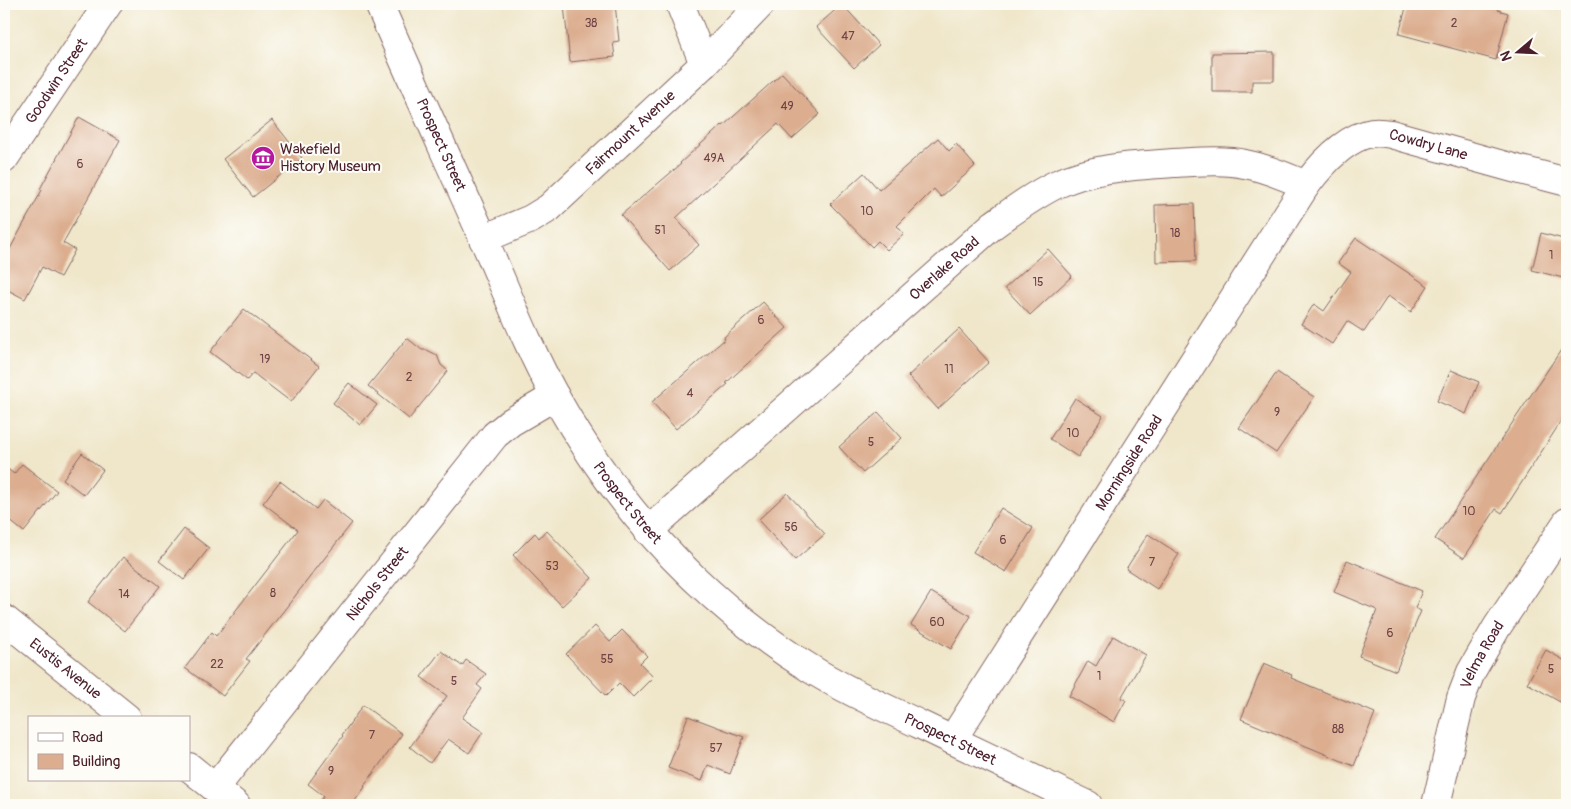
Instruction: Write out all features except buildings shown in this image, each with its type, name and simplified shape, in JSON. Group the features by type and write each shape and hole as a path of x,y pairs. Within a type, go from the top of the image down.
{"street":[{"name":"Goodwin Street","path":"4,159 108,4"},
{"name":"Prospect Street","path":"379,4 555,396 599,467 648,531 672,557 736,615 811,669 853,692 1088,805"},
{"path":"680,4 704,64"},
{"name":"Fairmount Avenue","path":"483,239 530,219 549,208 704,64 761,4"},
{"name":"Cowdry Lane","path":"1306,185 1328,158 1361,136 1377,132 1391,134 1567,182"},
{"name":"Overlake Road","path":"648,531 993,225 1040,193 1057,184 1095,171 1118,167 1230,162 1266,169 1306,185"},
{"name":"Morningside Road","path":"952,740 1306,185"},
{"name":"Nichols Street","path":"215,788 495,436 511,422 555,396"},
{"name":"Velma Road","path":"1436,805 1461,698 1471,672 1497,627 1567,522"},
{"name":"Eustis Avenue","path":"4,619 125,716"},
{"path":"190,768 236,805"}],"place":[{"name":"Wakefield History Museum","path":"263,158"}]}
